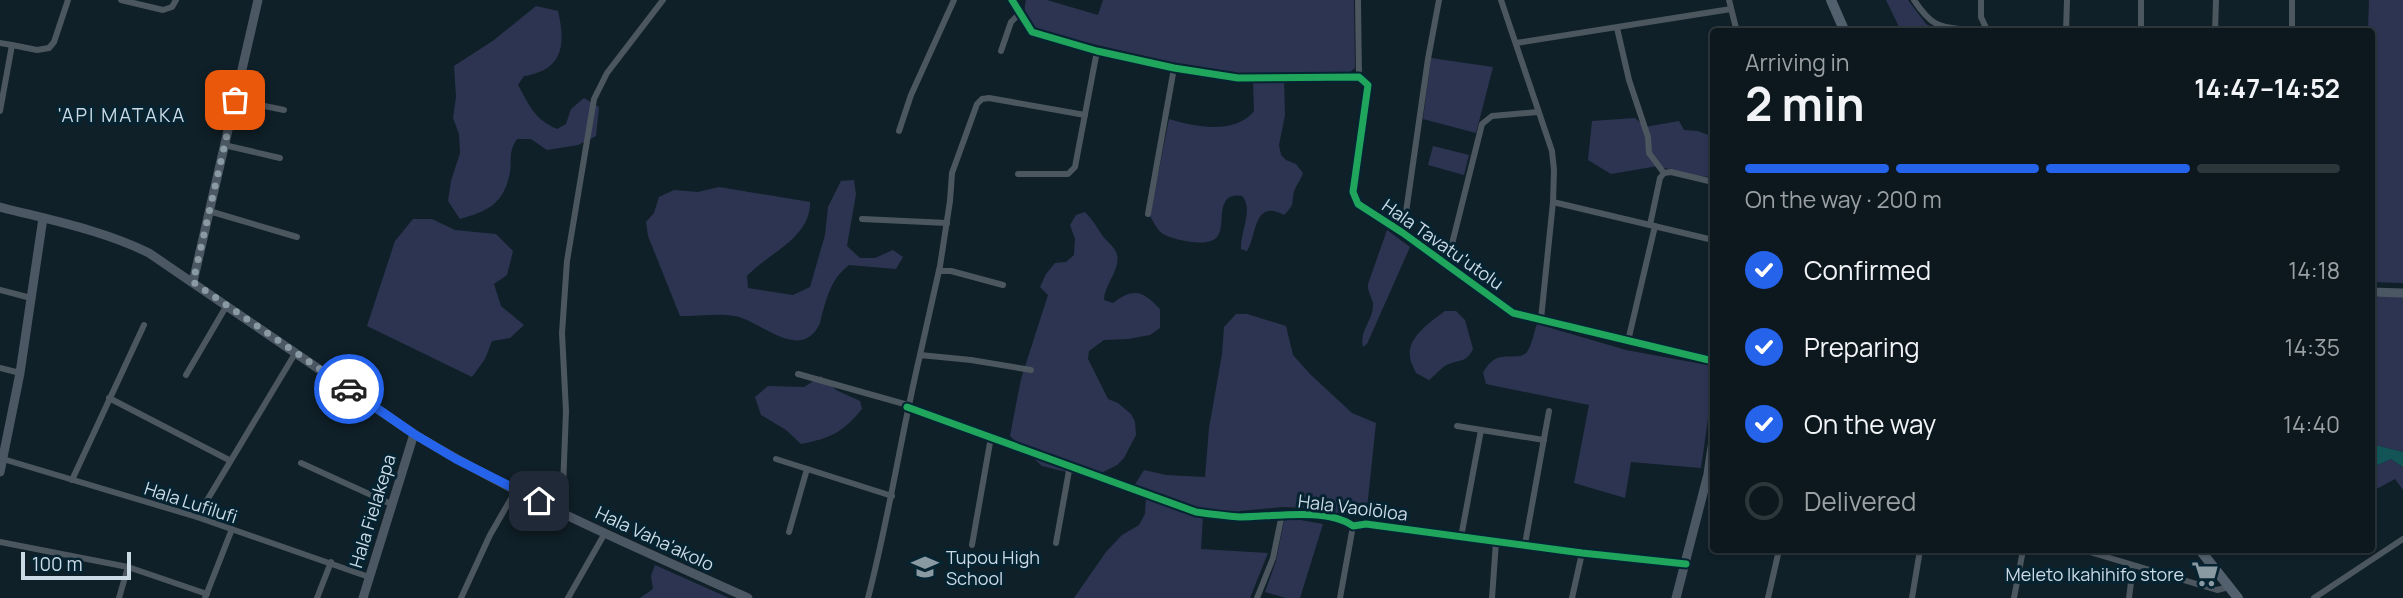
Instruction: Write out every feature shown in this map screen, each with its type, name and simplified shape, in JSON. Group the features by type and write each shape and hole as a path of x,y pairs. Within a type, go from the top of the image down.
{"main road":[{"path":"193,282 258,0"},
{"path":"1831,0 1843,28"},
{"name":"Hala Vaha'akolo","path":"0,207 127,242 149,253 414,434 456,459 562,513 748,598"},
{"path":"0,472 20,373 43,218"},
{"path":"2375,292 2403,293"},
{"name":"Hala Fielakepa","path":"363,598 414,434"},
{"path":"1676,598 1710,478"},
{"path":"2202,553 2238,598"}],"street":[{"path":"0,43 37,50 49,48 54,42 68,0"},
{"path":"121,0 163,10 172,7 176,0"},
{"path":"562,513 566,411 562,333 567,261 594,99 607,73 663,0"},
{"path":"899,131 911,95 954,0"},
{"path":"1012,0 1032,33 1174,68 1238,78 1359,77 1358,0"},
{"path":"1403,233 1439,0"},
{"path":"1501,0 1552,151 1555,170 1541,319"},
{"path":"1730,0 1736,28"},
{"path":"1914,0 1924,15 1938,26 1958,28"},
{"path":"1981,0 1980,18 1985,28"},
{"path":"2066,28 2067,0"},
{"path":"2141,0 2141,28"},
{"path":"2215,28 2216,0"},
{"path":"2292,0 2292,28"},
{"path":"1516,43 1731,9"},
{"path":"1001,51 1011,22 1020,13"},
{"path":"1617,28 1629,80 1648,137 1649,153 1664,173"},
{"path":"0,111 12,45"},
{"path":"1018,174 1068,174 1075,167 1097,51"},
{"path":"1148,214 1174,68"},
{"name":"Hala Tavatu'utolu","path":"1359,77 1368,85 1353,192 1358,204 1403,233 1513,313 1710,360"},
{"path":"868,598 939,271 947,223 951,173 977,104 982,99 989,98 1085,115"},
{"path":"235,100 284,110"},
{"path":"1447,264 1482,124 1492,116 1538,112"},
{"path":"224,145 280,158"},
{"path":"1628,341 1660,178 1664,173 1671,172 1710,181"},
{"path":"1553,202 1710,239"},
{"path":"209,211 297,237"},
{"path":"862,219 947,223"},
{"path":"939,271 951,271 1003,285"},
{"path":"0,290 31,298"},
{"path":"186,376 227,305"},
{"path":"72,480 144,325"},
{"path":"197,517 296,352"},
{"path":"920,355 1031,370"},
{"path":"0,368 20,373"},
{"name":"Hala Vaolōloa","path":"798,374 908,406 1196,512 1240,517 1282,514 1345,520 1353,526 1366,524 1581,553 1686,564"},
{"path":"109,398 229,460"},
{"path":"1525,544 1549,411"},
{"path":"1457,426 1544,440"},
{"path":"1461,537 1480,430"},
{"path":"972,545 990,437"},
{"name":"Hala Lufilufi","path":"3,455 72,480 197,517 369,577"},
{"path":"776,459 892,496"},
{"path":"301,463 391,504"},
{"path":"1056,543 1070,465"},
{"path":"789,532 807,470"},
{"path":"461,598 516,490"},
{"path":"1257,598 1273,558 1282,514"},
{"path":"1340,598 1353,526"},
{"path":"0,542 128,567 206,596 232,529"},
{"path":"568,598 605,533"},
{"path":"2314,598 2403,539"},
{"path":"1492,598 1496,542"},
{"path":"1572,598 1581,553"},
{"path":"1768,598 1778,553"},
{"path":"1912,598 1920,553"},
{"path":"2014,598 2022,553"},
{"path":"2092,553 2217,594 2229,587"},
{"path":"317,598 331,562"},
{"path":"2129,598 2133,566"},
{"path":"119,598 128,567"}],"shaded area":[{"path":"1026,0 1047,0 1098,15 1103,0 1354,0 1355,68 1348,74 1237,73 1176,63 1040,32 1027,18"},
{"path":"1886,0 1908,0 1926,24 1933,28 1900,28"},
{"path":"2369,0 2403,0 2403,283 2375,282 2375,28 2368,28"},
{"path":"536,6 558,11 562,35 559,54 547,68 524,76 518,85 537,116 557,129 566,124 571,109 584,98 599,107 596,136 578,145 547,150 531,139 517,139 511,152 510,172 504,192 487,209 460,219 448,201 460,153 459,134 453,118 456,97 454,66 494,40"},
{"path":"1431,58 1493,67 1476,133 1423,119"},
{"path":"1284,80 1285,115 1279,145 1281,155 1296,164 1303,173 1288,211 1284,215 1267,211 1261,215 1247,251 1241,249 1247,214 1242,196 1230,197 1224,203 1221,228 1213,240 1191,242 1161,233 1150,216 1169,119 1214,127 1236,124 1254,111 1253,83"},
{"path":"1635,118 1645,127 1679,121 1684,130 1710,136 1709,177 1685,174 1658,166 1611,174 1588,160 1592,121"},
{"path":"1433,146 1469,155 1464,175 1428,165"},
{"path":"854,180 856,194 847,246 860,258 875,258 893,250 903,257 896,269 849,265 832,286 820,324 810,336 800,340 778,336 735,316 680,316 648,236 646,222 654,213 659,197 674,190 698,192 719,187 810,202 804,226 787,244 747,276 748,288 793,295 810,287 825,235 828,207 841,181"},
{"path":"1085,212 1116,252 1117,264 1104,300 1113,303 1127,295 1138,293 1160,309 1160,328 1150,335 1104,340 1089,351 1088,359 1108,399 1118,403 1131,414 1136,435 1124,458 1117,465 1091,478 1042,466 1010,436 1021,379 1048,295 1040,287 1055,263 1066,262 1074,255 1075,239 1070,225 1076,215"},
{"path":"413,219 432,219 455,230 496,234 513,251 507,275 494,284 501,306 524,325 510,338 492,341 485,359 472,377 367,326 395,241"},
{"path":"1387,230 1410,247 1367,344 1363,347 1364,331 1373,307 1368,284"},
{"path":"2375,297 2403,297 2403,452 2375,445"},
{"path":"1445,311 1456,311 1465,320 1473,349 1465,359 1446,365 1429,380 1416,373 1410,349 1416,336"},
{"path":"1236,314 1247,314 1286,326 1293,355 1311,375 1352,413 1376,423 1366,518 1283,507 1240,511 1234,519 1203,516 1201,549 1268,553 1250,598 1074,598 1106,552 1122,535 1139,525 1145,514 1146,497 1134,486 1144,470 1166,475 1205,477 1209,428 1224,327"},
{"path":"1537,324 1626,350 1710,365 1710,405 1701,468 1631,462 1625,498 1574,483 1589,405 1486,384 1483,373 1488,365 1500,357 1523,355 1532,342"},
{"path":"821,376 836,390 860,401 862,409 842,429 828,437 801,444 786,430 761,415 755,397 768,386 804,387"},
{"path":"2375,445 2403,452 2403,467 2391,459 2375,466"},
{"path":"2391,459 2403,467 2403,490 2395,479 2375,490 2375,466"},
{"path":"1289,518 1323,524 1300,598 1286,598 1265,592 1276,561 1284,521"},
{"path":"655,565 729,598 640,598 653,589 651,576"}],"cycle path":[{"path":"1012,0 1032,32 1097,51 1174,68 1238,78 1359,77 1368,85 1353,192 1358,204 1403,233 1513,313 1710,360"},
{"path":"907,407 1196,512 1240,517 1314,515 1342,520 1353,526 1366,524 1686,564"}],"way so far":[{"path":"235,100 193,282 349,389"}],"place":[{"name":"Tupou High School","path":"925,567"},
{"name":"Meleto Ikahihifo store","path":"2205,574"}],"district":[{"name":"'API MATAKA","path":"122,115"}],"route":[{"path":"349,389 456,459 539,501"}]}
